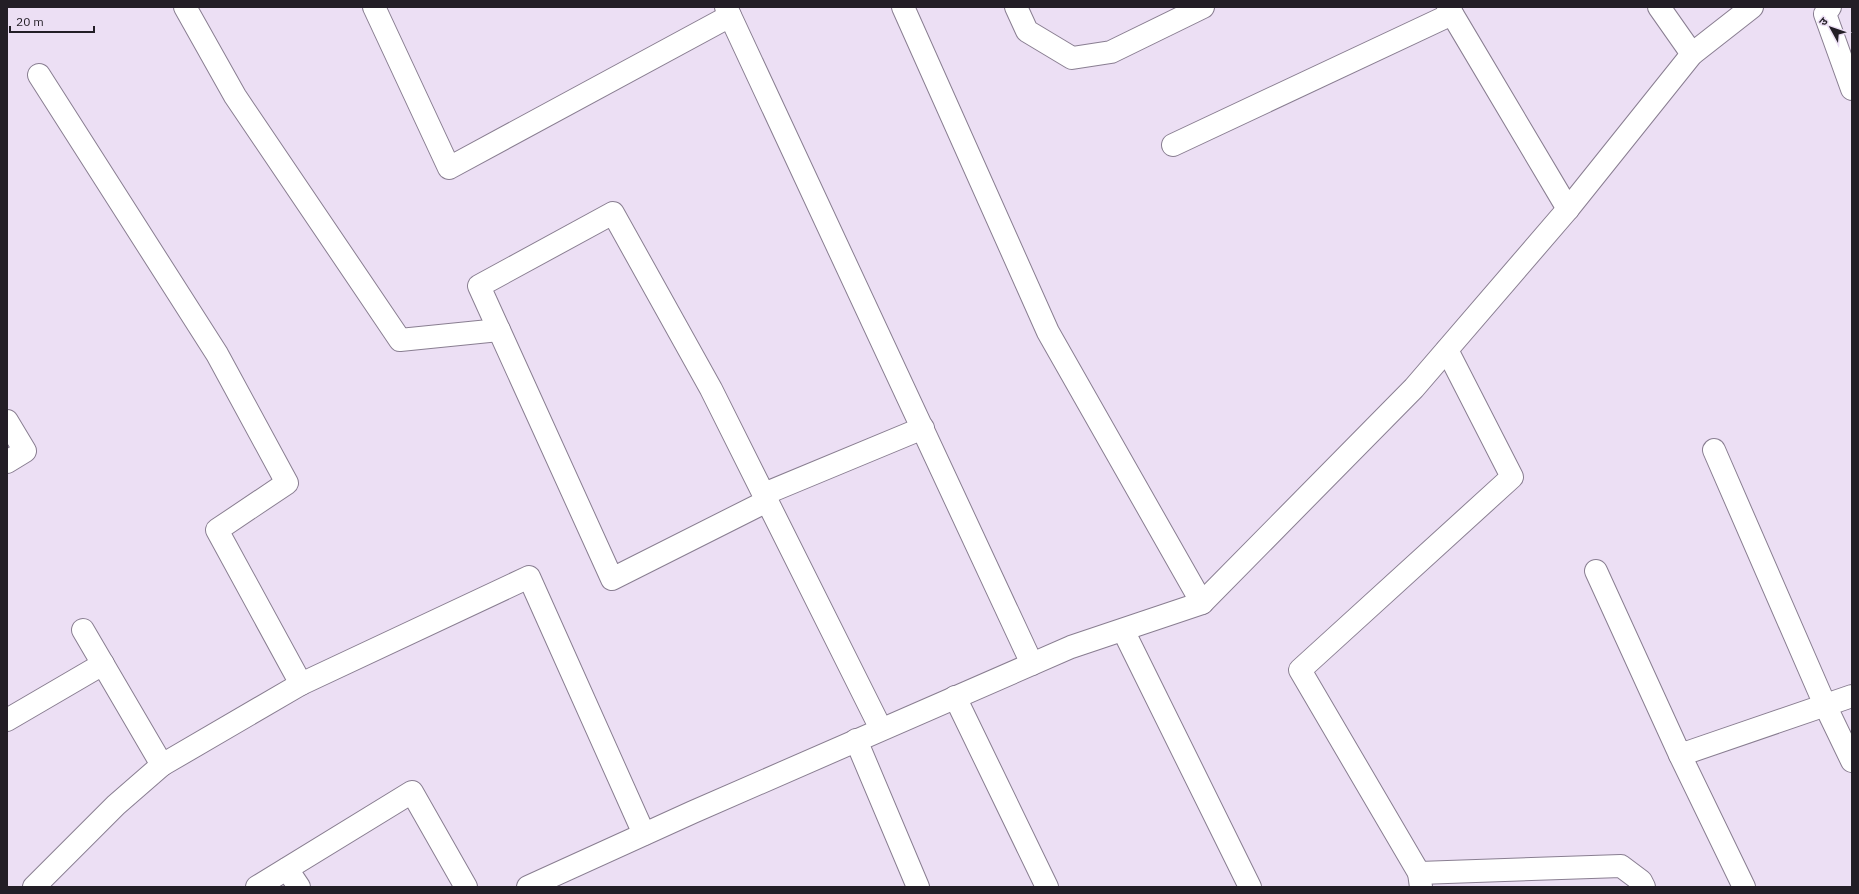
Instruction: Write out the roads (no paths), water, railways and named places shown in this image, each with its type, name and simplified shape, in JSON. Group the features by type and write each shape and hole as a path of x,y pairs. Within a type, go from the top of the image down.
{"street":[{"path":"186,7 235,96 400,340 499,330"},
{"path":"374,7 449,168 728,12 1032,664"},
{"path":"903,7 1048,332 1202,603"},
{"path":"1016,7 1027,32 1072,58 1111,52 1203,7"},
{"path":"1658,7 1692,54"},
{"path":"528,887 856,740 1071,647 1202,603 1414,388 1568,209 1692,54 1752,7"},
{"path":"1830,7 1825,14 1852,89"},
{"path":"1173,145 1450,11 1568,209"},
{"path":"39,75 217,354 287,483 217,530 301,684"},
{"path":"881,729 766,498 711,389 613,213 479,286 612,579 766,498 923,428"},
{"path":"1447,350 1512,477 1300,670 1420,880 1622,866 1641,882 1644,887"},
{"path":"7,421 25,452 7,462"},
{"path":"1714,450 1825,705 1852,761"},
{"path":"1596,571 1680,755 1744,887"},
{"path":"34,887 116,805 162,765 301,684 529,577 644,834"},
{"path":"83,630 162,765"},
{"path":"1123,630 1246,885"},
{"path":"7,720 103,664"},
{"path":"1680,755 1852,696"},
{"path":"955,697 1047,887"},
{"path":"856,740 918,887"},
{"path":"257,887 412,792 466,887"},
{"path":"287,869 299,887"}]}
